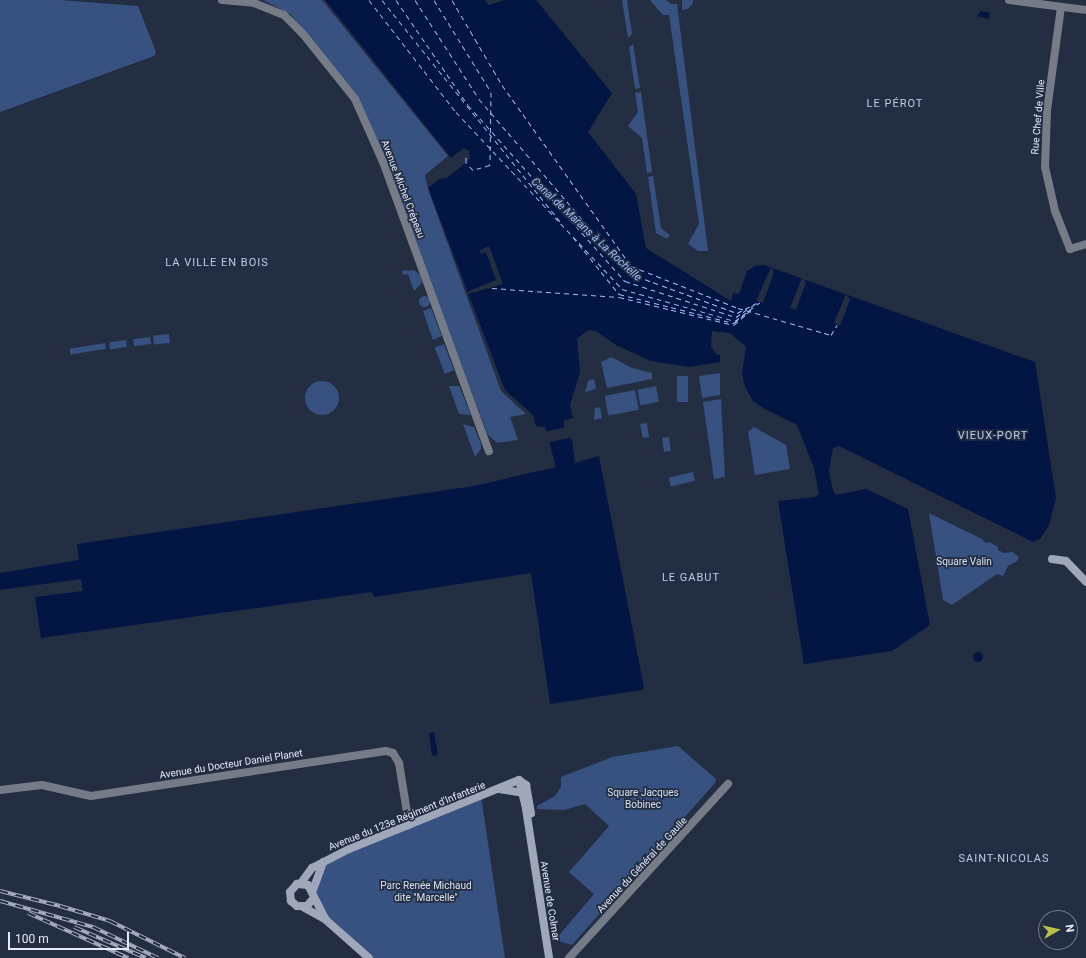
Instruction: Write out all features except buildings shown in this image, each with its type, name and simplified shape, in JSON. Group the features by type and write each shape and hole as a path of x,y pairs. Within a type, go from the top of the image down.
{"main road":[{"path":"1052,558 1066,561 1086,582"},
{"path":"519,780 526,785 529,795"},
{"name":"Avenue du 123e Régiment d'Infanterie","path":"301,883 312,868 323,862 409,824 519,780"},
{"name":"Avenue de Colmar","path":"519,780 532,847 549,958"},
{"name":"Avenue du 123e Régiment d'Infanterie","path":"498,789 521,792 529,795"},
{"name":"Avenue de Colmar","path":"529,795 532,847"},
{"name":"Avenue du 123e Régiment d'Infanterie","path":"313,895 323,862"},
{"path":"326,920 308,885 301,883 291,888 289,896 294,905 303,907 326,920 369,958"},
{"path":"303,907 313,895"}],"street":[{"name":"Avenue Michel Crépeau","path":"222,0 254,3 284,15 303,34 355,99 383,162 489,450"},
{"path":"1009,0 1086,10"},
{"name":"Rue Chef de Ville","path":"1061,7 1047,111 1045,168 1055,211 1070,249 1086,244"},
{"name":"Avenue du Docteur Daniel Planet","path":"0,790 42,785 91,796 386,751 393,753 400,763 409,824"},
{"name":"Avenue du Général de Gaulle","path":"569,958 728,784"}],"green space":[{"path":"0,0 60,0 138,6 156,52 154,56 0,112"},
{"path":"263,0 322,0 448,156 425,175 428,189 501,391 526,414 510,417 518,440 497,443 488,435 405,217 388,165 356,94 290,14"},
{"path":"622,0 627,0 632,34 628,38"},
{"path":"650,0 666,0 671,4 677,4 708,251 698,251 688,244 699,224 669,15 663,15"},
{"path":"682,0 693,0 693,3 688,9 682,10"},
{"path":"633,44 640,88 635,89 629,47"},
{"path":"641,92 652,172 647,173 642,138 628,126 638,112 635,93"},
{"path":"653,176 661,228 670,235 667,239 656,233 648,177"},
{"path":"414,270 420,275 422,283 414,291 408,274 403,275 402,271"},
{"path":"422,296 426,296 428,297 428,305 422,306 419,303 419,299"},
{"path":"431,308 442,336 433,340 423,311"},
{"path":"169,334 170,343 154,345 153,336"},
{"path":"150,337 151,344 134,346 133,339"},
{"path":"126,340 127,347 110,349 109,342"},
{"path":"105,343 106,349 70,355 69,349"},
{"path":"444,344 454,370 445,374 435,348"},
{"path":"611,357 632,368 652,373 652,379 607,388 601,362"},
{"path":"720,373 720,395 702,398 699,376"},
{"path":"677,376 688,376 688,402 677,402"},
{"path":"594,379 596,389 585,392 588,381"},
{"path":"325,381 334,386 338,391 338,405 334,410 329,414 319,415 315,414 306,405 305,395 306,391 315,382"},
{"path":"449,386 459,386 471,415 459,414"},
{"path":"656,386 659,402 640,405 637,390"},
{"path":"635,390 639,410 608,416 605,396"},
{"path":"721,399 725,477 714,479 703,402"},
{"path":"600,407 602,418 594,420 595,408"},
{"path":"647,423 649,437 643,438 640,424"},
{"path":"463,424 474,427 481,444 481,449 475,457"},
{"path":"754,427 786,445 790,469 755,475 748,432"},
{"path":"669,437 671,451 664,452 662,438"},
{"path":"693,472 695,481 671,486 669,478"},
{"name":"Square Valin","path":"929,513 982,539 986,543 989,542 998,547 998,550 1004,553 1013,552 1019,557 1017,561 1008,566 1003,576 997,574 952,605 943,600"},
{"name":"Square Jacques Bobinec","path":"678,746 716,779 715,783 572,945 555,940 594,894 569,872 609,826 585,804 564,810 537,809 537,806 555,796 561,787 561,777 612,757"},
{"name":"Parc Renée Michaud dite \"Marcelle\"","path":"481,796 505,958 369,958 326,920 313,899 323,862"}],"water":[{"name":"Canal de Marans à La Rochelle","path":"325,0 485,0 489,5 505,0 536,0 612,93 588,132 636,194 646,248 731,301 733,293 739,294 747,271 755,266 764,265 1035,362 1056,498 1049,525 1040,539 1033,542 839,446 833,448 829,471 833,491 836,495 866,489 908,509 930,625 892,651 804,664 778,501 815,497 819,494 814,468 797,425 763,408 753,401 745,387 742,374 746,347 730,333 712,331 711,347 717,355 720,355 720,362 689,367 651,361 616,345 596,331 588,330 577,339 580,372 570,405 573,418 563,421 567,435 572,440 575,463 599,456 644,688 642,690 550,704 531,573 374,597 372,592 41,638 35,597 83,591 81,579 0,590 0,573 79,560 77,544 474,486 556,467 545,427 536,426 533,415 505,390 430,193 429,187 440,179 447,178 470,159 469,151 464,148 451,158"},
{"path":"981,11 990,13 989,19 977,16"},
{"path":"976,652 980,652 982,653 982,661 976,662 973,659 973,655"},
{"path":"434,732 438,755 432,756 429,733"}],"pier":[{"path":"489,246 503,284 468,294 467,292 496,280 486,252 481,254 480,250"},
{"path":"771,267 774,272 763,303 756,301"},
{"path":"802,278 806,282 796,310 790,308"},
{"path":"846,294 850,299 840,326 834,323"},
{"path":"567,427 572,437 547,443 544,432"}],"ferry route":[{"path":"369,0 456,112 622,289 735,321 760,302"},
{"path":"382,0 562,224"},
{"path":"396,0 468,105 625,281 736,317 754,305"},
{"path":"415,0 479,99 628,273 737,313 757,303"},
{"path":"434,0 491,92 490,165 473,170 466,163 466,156"},
{"path":"452,0 502,85 631,266 738,308 831,335 837,325"},
{"path":"573,237 619,294 734,323 747,313"},
{"path":"492,288 619,297 734,325 753,308"}],"railway":[{"path":"0,891 60,906 110,921 185,958"},
{"path":"0,901 93,927 158,958"},
{"path":"28,913 128,958"},
{"path":"74,927 146,958"}],"district":[{"name":"LE PÉROT","path":"895,104"},
{"name":"LA VILLE EN BOIS","path":"217,263"},
{"name":"VIEUX-PORT","path":"993,436"},
{"name":"LE GABUT","path":"691,578"},
{"name":"SAINT-NICOLAS","path":"1004,859"}]}
